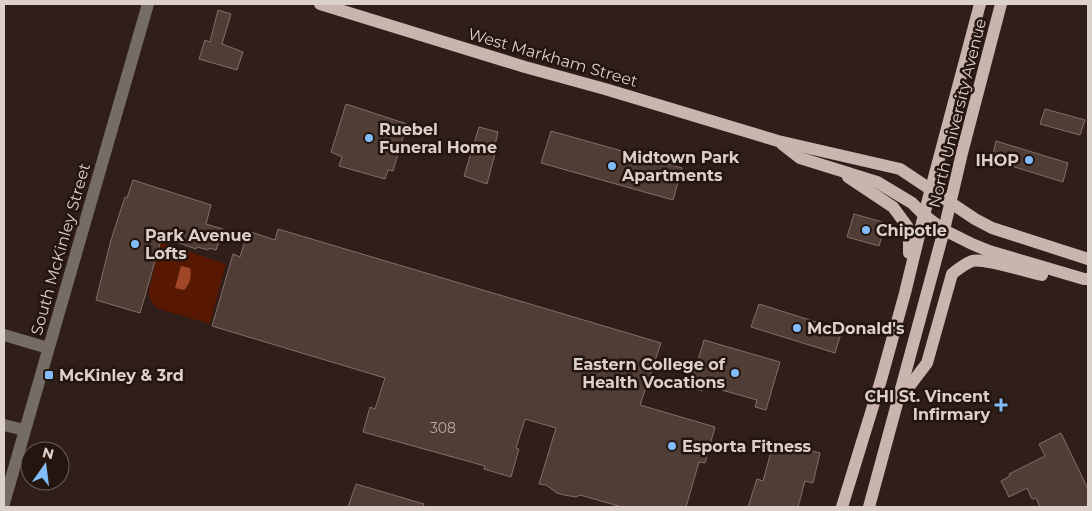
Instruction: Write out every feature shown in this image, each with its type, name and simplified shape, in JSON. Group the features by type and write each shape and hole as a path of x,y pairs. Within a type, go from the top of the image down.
{"main road":[{"name":"West Markham Street","path":"320,4 525,67 778,141 900,169 950,203 992,228 1088,259"},
{"name":"North University Avenue","path":"908,281 930,190 980,4"},
{"name":"North University Avenue","path":"869,507 944,230 1001,4"},
{"name":"West Markham Street","path":"778,141 800,158 877,182 912,203 944,230 989,251 1086,279"},
{"path":"838,170 893,207 907,226 910,240 908,281 881,380 842,507"},
{"path":"897,402 927,363 952,274 963,266 974,261 985,261 1060,280 1086,279"}],"street":[{"name":"South McKinley Street","path":"4,503 148,4"},
{"path":"4,335 48,348"},
{"path":"4,425 24,430"}],"shaded area":[{"path":"160,242 226,264 210,324 156,308 148,295"},
{"path":"181,266 190,268 191,271 190,280 184,290 175,288"}],"building":[{"path":"218,10 231,14 222,44 243,52 237,70 199,59 205,40 210,42"},
{"name":"Ruebel Funeral Home","path":"346,104 407,124 393,171 388,170 385,179 339,166 342,157 331,152"},
{"path":"1045,109 1085,120 1080,135 1040,124"},
{"path":"479,127 498,132 494,149 496,150 487,184 464,176"},
{"name":"Midtown Park Apartments","path":"551,131 682,168 673,200 541,163"},
{"name":"IHOP","path":"996,141 1068,163 1063,182 1005,164 1006,162 992,158"},
{"name":"Park Avenue Lofts","path":"133,180 211,205 206,224 223,229 216,250 197,247 196,249 162,237 140,313 96,300 111,240 125,197 127,198"},
{"name":"Chipotle","path":"854,214 886,223 879,246 847,237"},
{"path":"278,229 661,343 640,405 715,427 705,463 699,462 686,507 622,507 580,495 576,497 564,495 557,493 546,485 539,484 556,428 525,419 516,448 519,449 511,477 484,469 485,466 363,432 370,407 375,409 385,378 212,326 233,254 240,257 248,231 275,240"},
{"name":"McDonald's","path":"759,304 842,330 835,353 751,327"},
{"name":"Eastern College of Health Vocations","path":"704,340 780,362 766,410 755,407 757,400 704,385 702,391 690,387"},
{"path":"1061,433 1088,489 1088,507 1040,507 1036,498 1032,499 1027,488 1009,497 1001,481 1010,476 1009,474 1045,456 1039,444"},
{"path":"774,441 820,453 813,483 805,481 798,507 748,507 757,479 763,481"},
{"path":"356,484 424,504 423,507 348,507"}],"place":[{"name":"Ruebel Funeral Home","path":"369,138"},
{"name":"IHOP","path":"1029,160"},
{"name":"Midtown Park Apartments","path":"612,166"},
{"name":"Chipotle","path":"866,230"},
{"name":"Park Avenue Lofts","path":"135,244"},
{"name":"McDonald's","path":"797,328"},
{"name":"Eastern College of Health Vocations","path":"735,373"},
{"name":"McKinley & 3rd","path":"49,375"},
{"name":"CHI St. Vincent Infirmary","path":"1001,405"},
{"name":"Esporta Fitness","path":"672,446"}]}
